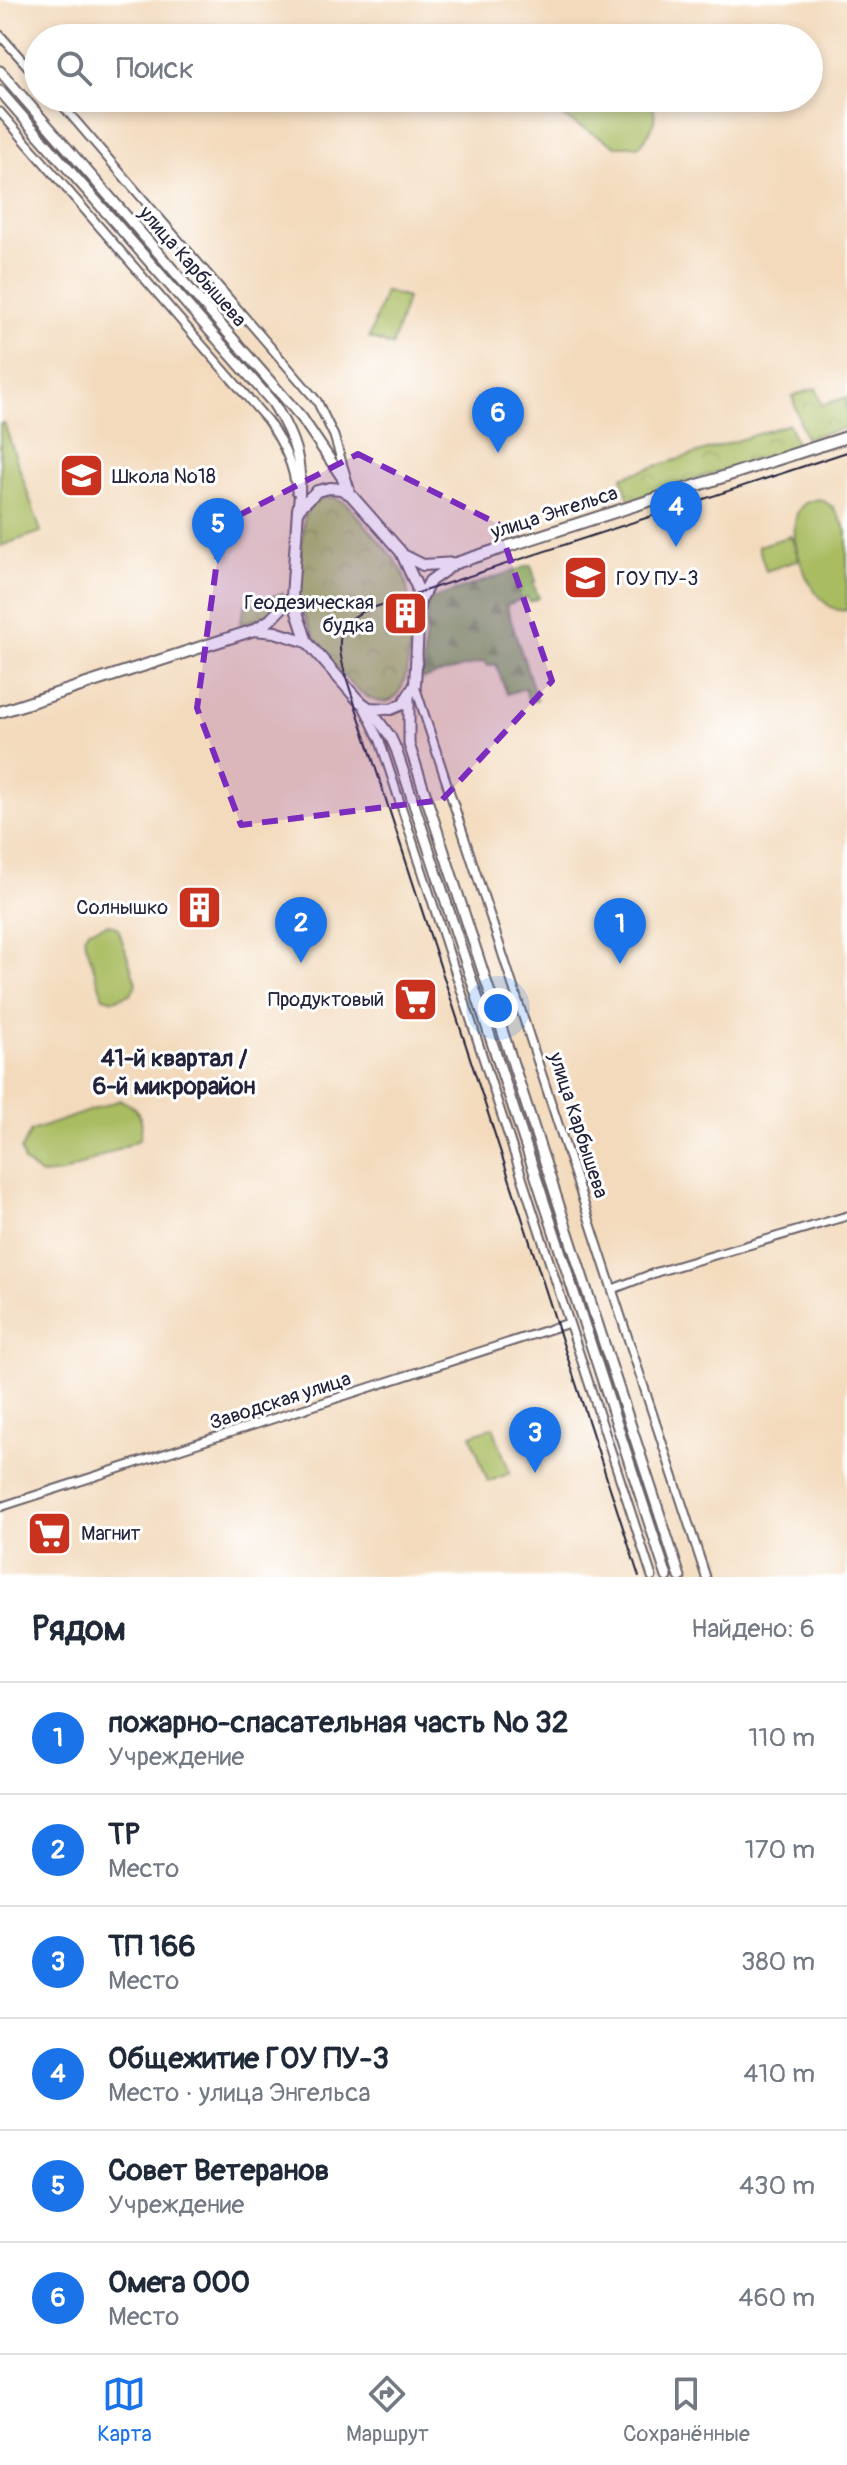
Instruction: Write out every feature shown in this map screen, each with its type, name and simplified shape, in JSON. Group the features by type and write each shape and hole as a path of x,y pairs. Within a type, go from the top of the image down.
{"main road":[{"name":"улица Энгельса","path":"401,552 423,565 456,563 847,437"},
{"path":"298,509 317,491 330,488 349,494"},
{"name":"улица Карбышева","path":"349,494 401,552 417,587 415,685 409,697"},
{"name":"улица Карбышева","path":"298,509 292,597 307,642 352,695 366,706"},
{"name":"улица Энгельса","path":"419,606 430,581 456,563"},
{"path":"0,712 254,630 270,620 292,597"},
{"path":"254,630 275,632 307,642"},
{"path":"366,706 391,709 403,704 409,697"}],"street":[{"path":"0,35 24,62"},
{"name":"улица Карбышева","path":"0,71 24,99"},
{"name":"улица Карбышева","path":"0,91 273,403 288,427 297,452 301,481 298,509"},
{"name":"улица Карбышева","path":"0,112 267,420 288,457 296,483 298,509"},
{"name":"улица Карбышева","path":"36,112 302,418 341,476 349,494"},
{"name":"улица Карбышева","path":"68,112 317,401 347,475 349,494"},
{"name":"улица Карбышева","path":"415,685 706,1577"},
{"name":"улица Карбышева","path":"409,697 409,744 680,1577"},
{"name":"улица Карбышева","path":"366,706 652,1577"},
{"name":"улица Карбышева","path":"366,706 390,736 412,795 667,1577"},
{"path":"613,1289 657,1272 847,1216"},
{"name":"Заводская улица","path":"0,1507 569,1323"}],"highlighted area":[{"path":"358,454 498,524 552,681 442,800 241,825 197,708 222,524"}],"green space":[{"path":"554,112 654,112 654,123 639,146 616,146"},
{"path":"385,291 407,298 392,346 369,338"},
{"path":"816,388 822,405 847,397 847,428 805,438 792,396"},
{"path":"4,423 41,532 0,546 0,424"},
{"path":"789,424 797,446 629,500 622,477"},
{"path":"333,497 346,503 381,543 401,569 405,581 410,618 409,661 398,693 389,701 377,701 349,682 311,631 300,603 304,517 316,502"},
{"path":"820,499 833,507 847,531 847,610 834,609 822,600 803,568 797,550 796,516 805,503"},
{"path":"791,536 799,560 766,571 758,546"},
{"path":"531,565 539,598 530,602 527,597 506,605 537,700 529,702 525,688 507,694 496,664 487,666 485,661 422,679 428,600"},
{"path":"283,593 273,611 261,618 240,623 245,605"},
{"path":"109,924 118,928 136,983 132,993 114,1000 103,997 84,937 89,930"},
{"path":"120,1100 132,1106 139,1115 142,1126 139,1140 63,1173 41,1175 24,1162 21,1150 31,1131"},
{"path":"493,1427 510,1473 488,1482 471,1435"}],"tram line":[{"path":"639,1577 346,677 341,636 349,621 369,609 847,452"}],"place":[{"name":"Омега ООО","path":"498,453"},
{"name":"Школа №18","path":"81,476"},
{"name":"Общежитие ГОУ ПУ-3","path":"676,547"},
{"name":"Совет Ветеранов","path":"218,564"},
{"name":"ГОУ ПУ-3","path":"585,578"},
{"name":"Геодезическая будка","path":"405,613"},
{"name":"Солнышко","path":"199,907"},
{"name":"ТР","path":"301,963"},
{"name":"пожарно-спасательная часть № 32","path":"620,964"},
{"name":"Продуктовый","path":"415,999"},
{"name":"ТП 166","path":"535,1473"},
{"name":"Магнит","path":"50,1533"}],"district":[{"name":"41-й квартал / 6-й микрорайон","path":"174,1072"}]}
